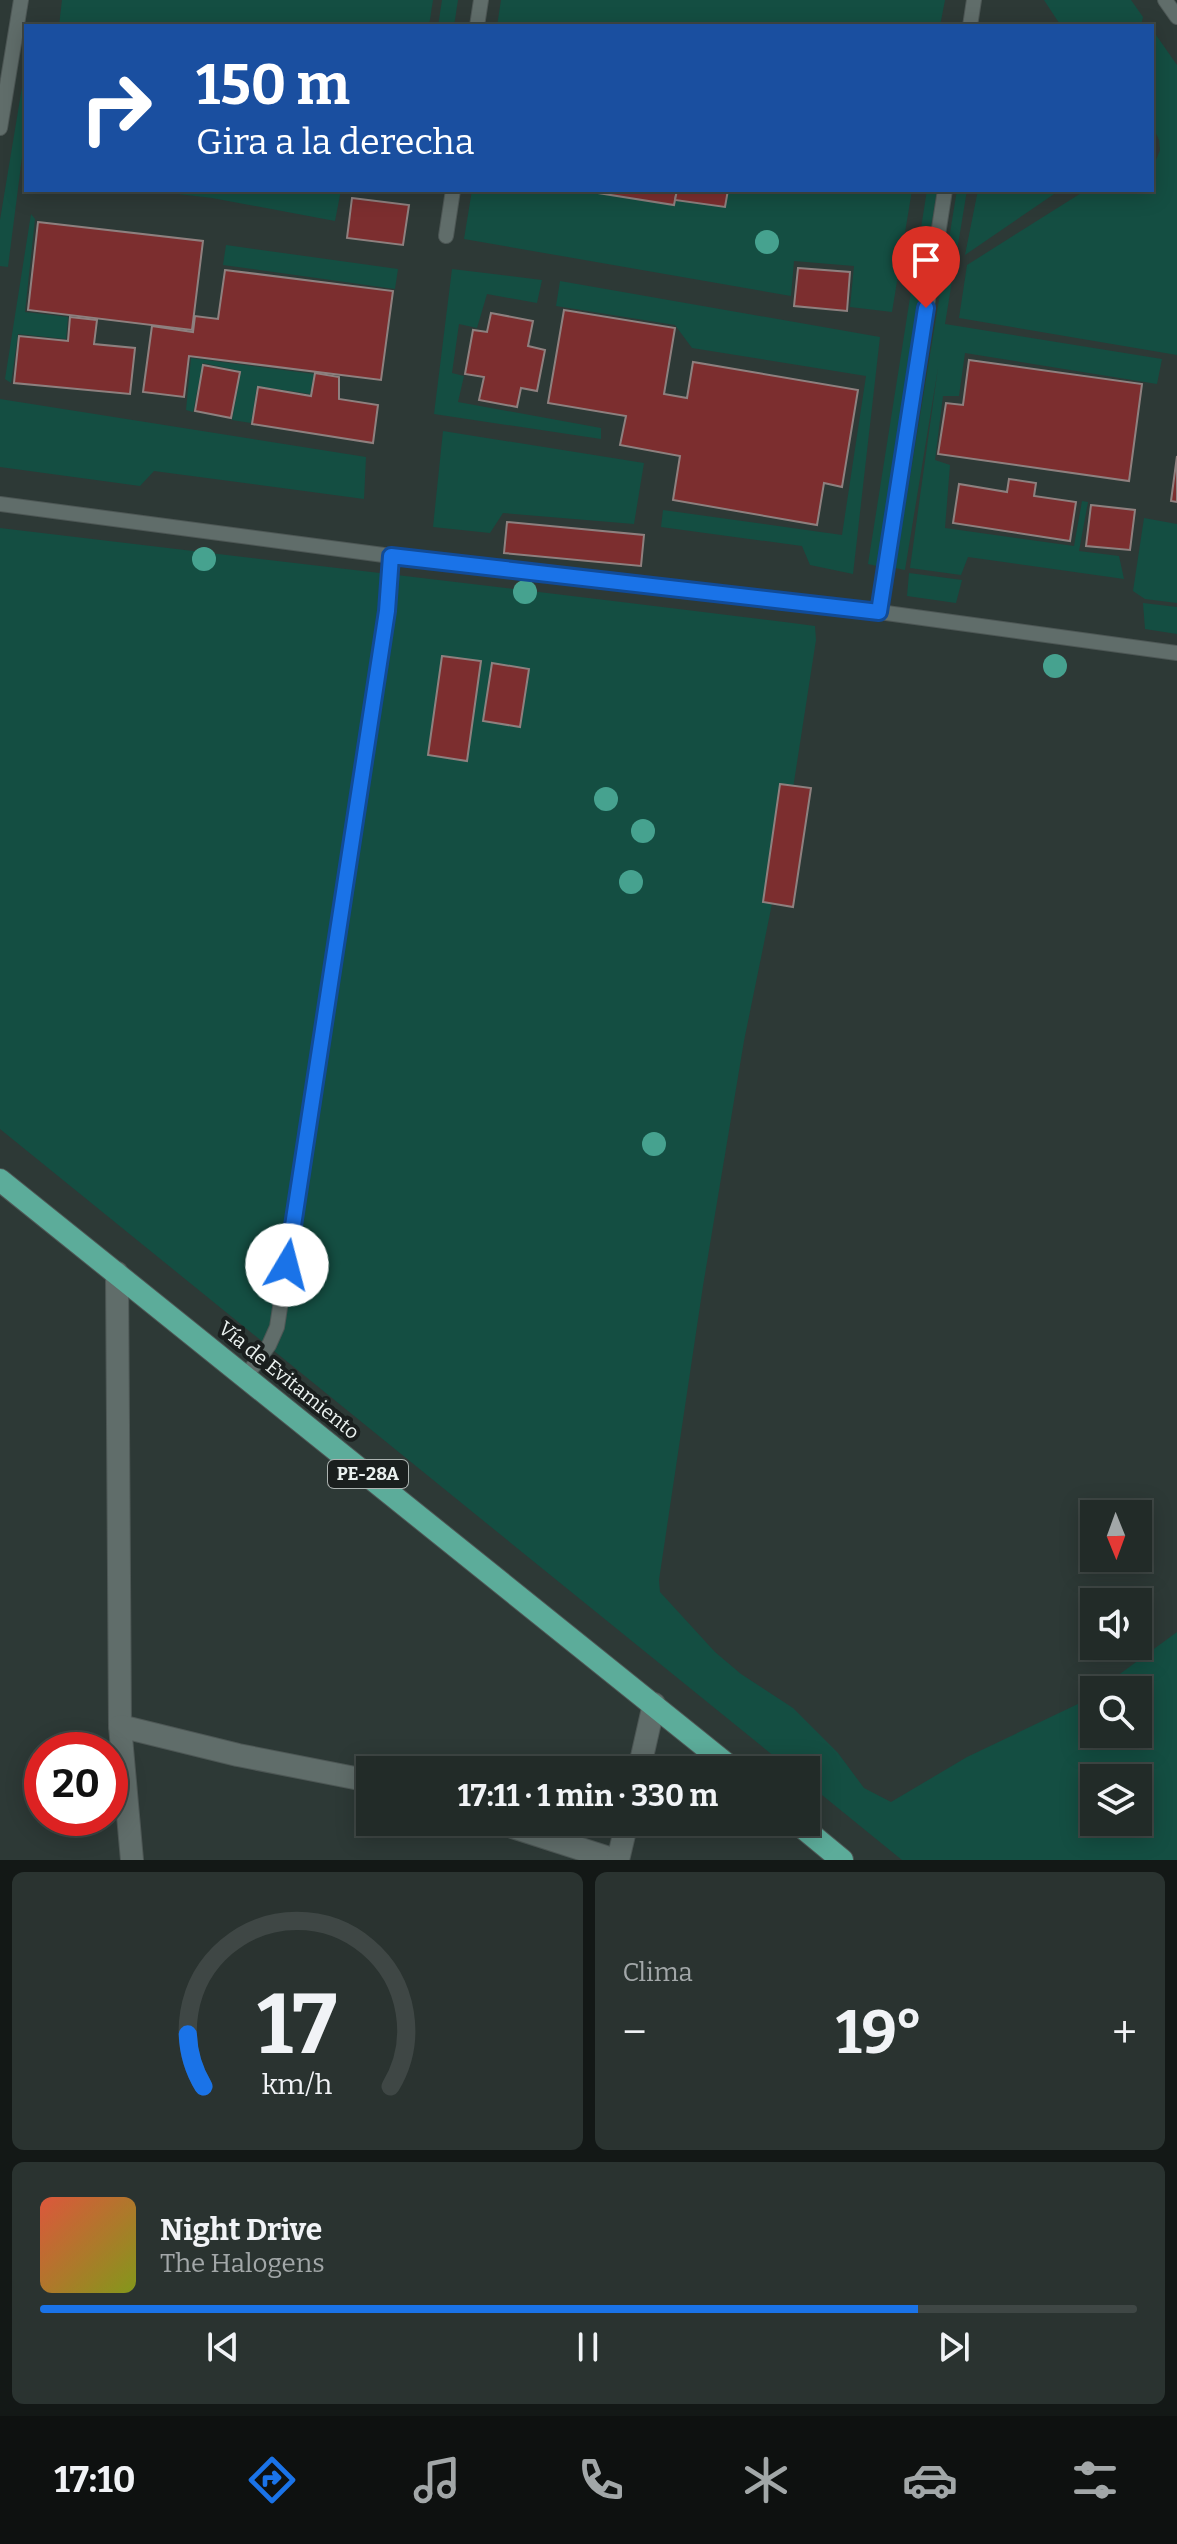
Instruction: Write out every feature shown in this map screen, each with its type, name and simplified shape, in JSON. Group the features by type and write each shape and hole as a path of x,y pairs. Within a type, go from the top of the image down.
{"highway":[{"name":"Vía de Evitamiento","path":"0,1180 717,1756"},
{"path":"813,1836 842,1860"}],"street":[{"path":"117,1273 120,1726 132,1860"},
{"path":"642,1756 654,1704"},
{"path":"120,1726 238,1755 356,1778"},
{"path":"541,1836 616,1860 623,1836"}],"lane":[{"path":"0,128 21,0"},
{"path":"477,24 481,0"},
{"path":"970,24 974,0"},
{"path":"1165,0 1177,17"},
{"path":"446,236 453,192"},
{"path":"879,612 945,192"},
{"path":"0,504 391,556 879,612 1177,653"},
{"path":"246,1376 269,1345 277,1327 384,626 391,556"}],"green space":[{"path":"62,0 433,0 429,24 59,24"},
{"path":"442,0 458,0 454,24 438,24"},
{"path":"501,0 945,0 940,24 497,24"},
{"path":"1044,0 1131,0 1143,17 1141,24 1060,24"},
{"path":"1156,35 1177,65 1177,355 959,318 967,265 1083,192 1154,192 1154,165 1160,150 1154,129"},
{"path":"24,75 24,142 8,267 0,266 0,220"},
{"path":"160,192 341,192 335,221 212,198"},
{"path":"472,192 912,192 892,312 850,307 854,266 794,261 791,296 464,239"},
{"path":"927,192 937,192 877,566 868,564"},
{"path":"957,192 967,192 945,324 1162,359 1157,384 965,353 959,396 943,396 935,460 950,465 945,528 1074,546 1082,501 1088,502 1079,551 1119,556 1124,579 968,557 961,575 910,568 938,368 905,570 895,568"},
{"path":"978,192 1057,192 965,255"},
{"path":"31,214 35,219 25,312 68,317 66,339 18,334 11,383 5,379"},
{"path":"226,245 398,269 395,289 223,265"},
{"path":"452,269 542,280 537,303 487,294 477,328 459,324 452,373 464,376 458,402 601,428 601,439 434,414"},
{"path":"560,281 880,337 853,574 810,565 802,546 661,527 663,510 842,535 866,376 692,348 675,325 556,306"},
{"path":"191,358 314,374 310,394 257,386 251,423 232,420 241,371 203,363 193,412 186,410"},
{"path":"0,399 366,457 364,499 154,471 140,486 0,467"},
{"path":"443,431 644,463 634,524 503,513 490,533 433,527"},
{"path":"1144,518 1177,524 1177,603 1145,599 1133,591"},
{"path":"0,528 815,626 816,640 785,840 744,1041 703,1286 659,1580 660,1592 715,1652 741,1674 793,1708 838,1753 864,1788 891,1802 967,1757 1080,1703 1080,1748 1152,1748 1152,1676 1117,1676 1139,1660 1152,1660 1152,1650 1177,1632 1177,1860 902,1860 820,1793 820,1756 774,1756 0,1129"},
{"path":"909,573 962,580 956,603 907,596"},
{"path":"1143,603 1177,607 1177,634 1145,629"}],"building":[{"path":"592,192 677,192 674,205"},
{"path":"677,192 728,192 725,207 675,200"},
{"path":"352,198 409,205 403,245 347,238"},
{"path":"38,222 203,241 192,330 28,310"},
{"path":"798,268 850,272 847,311 794,306"},
{"path":"225,270 393,291 381,380 189,356 184,397 143,392 152,326 193,332 195,316 218,319"},
{"path":"564,310 675,328 664,394 687,398 693,362 858,390 842,487 824,483 817,525 673,500 680,456 620,445 626,416 548,403"},
{"path":"491,313 533,321 528,346 545,350 537,391 521,388 517,407 479,400 484,377 465,374 473,330 487,332"},
{"path":"70,317 97,320 94,344 135,348 130,394 14,383 19,336 68,341"},
{"path":"969,360 1142,384 1129,481 938,454 946,403 963,405"},
{"path":"203,365 240,372 231,418 195,411"},
{"path":"315,373 339,377 339,399 378,405 373,443 252,424 258,387 311,396"},
{"path":"1177,456 1177,502 1171,501"},
{"path":"1009,479 1036,483 1034,496 1076,502 1070,541 953,523 959,484 1007,492"},
{"path":"1091,505 1135,510 1130,550 1086,546"},
{"path":"507,522 644,535 641,566 504,553"},
{"path":"442,656 481,661 467,761 428,755"},
{"path":"492,663 529,669 520,727 483,721"},
{"path":"780,784 811,788 793,907 763,902"}],"route":[{"path":"287,1265 387,611 391,556 879,612 926,308"}]}
